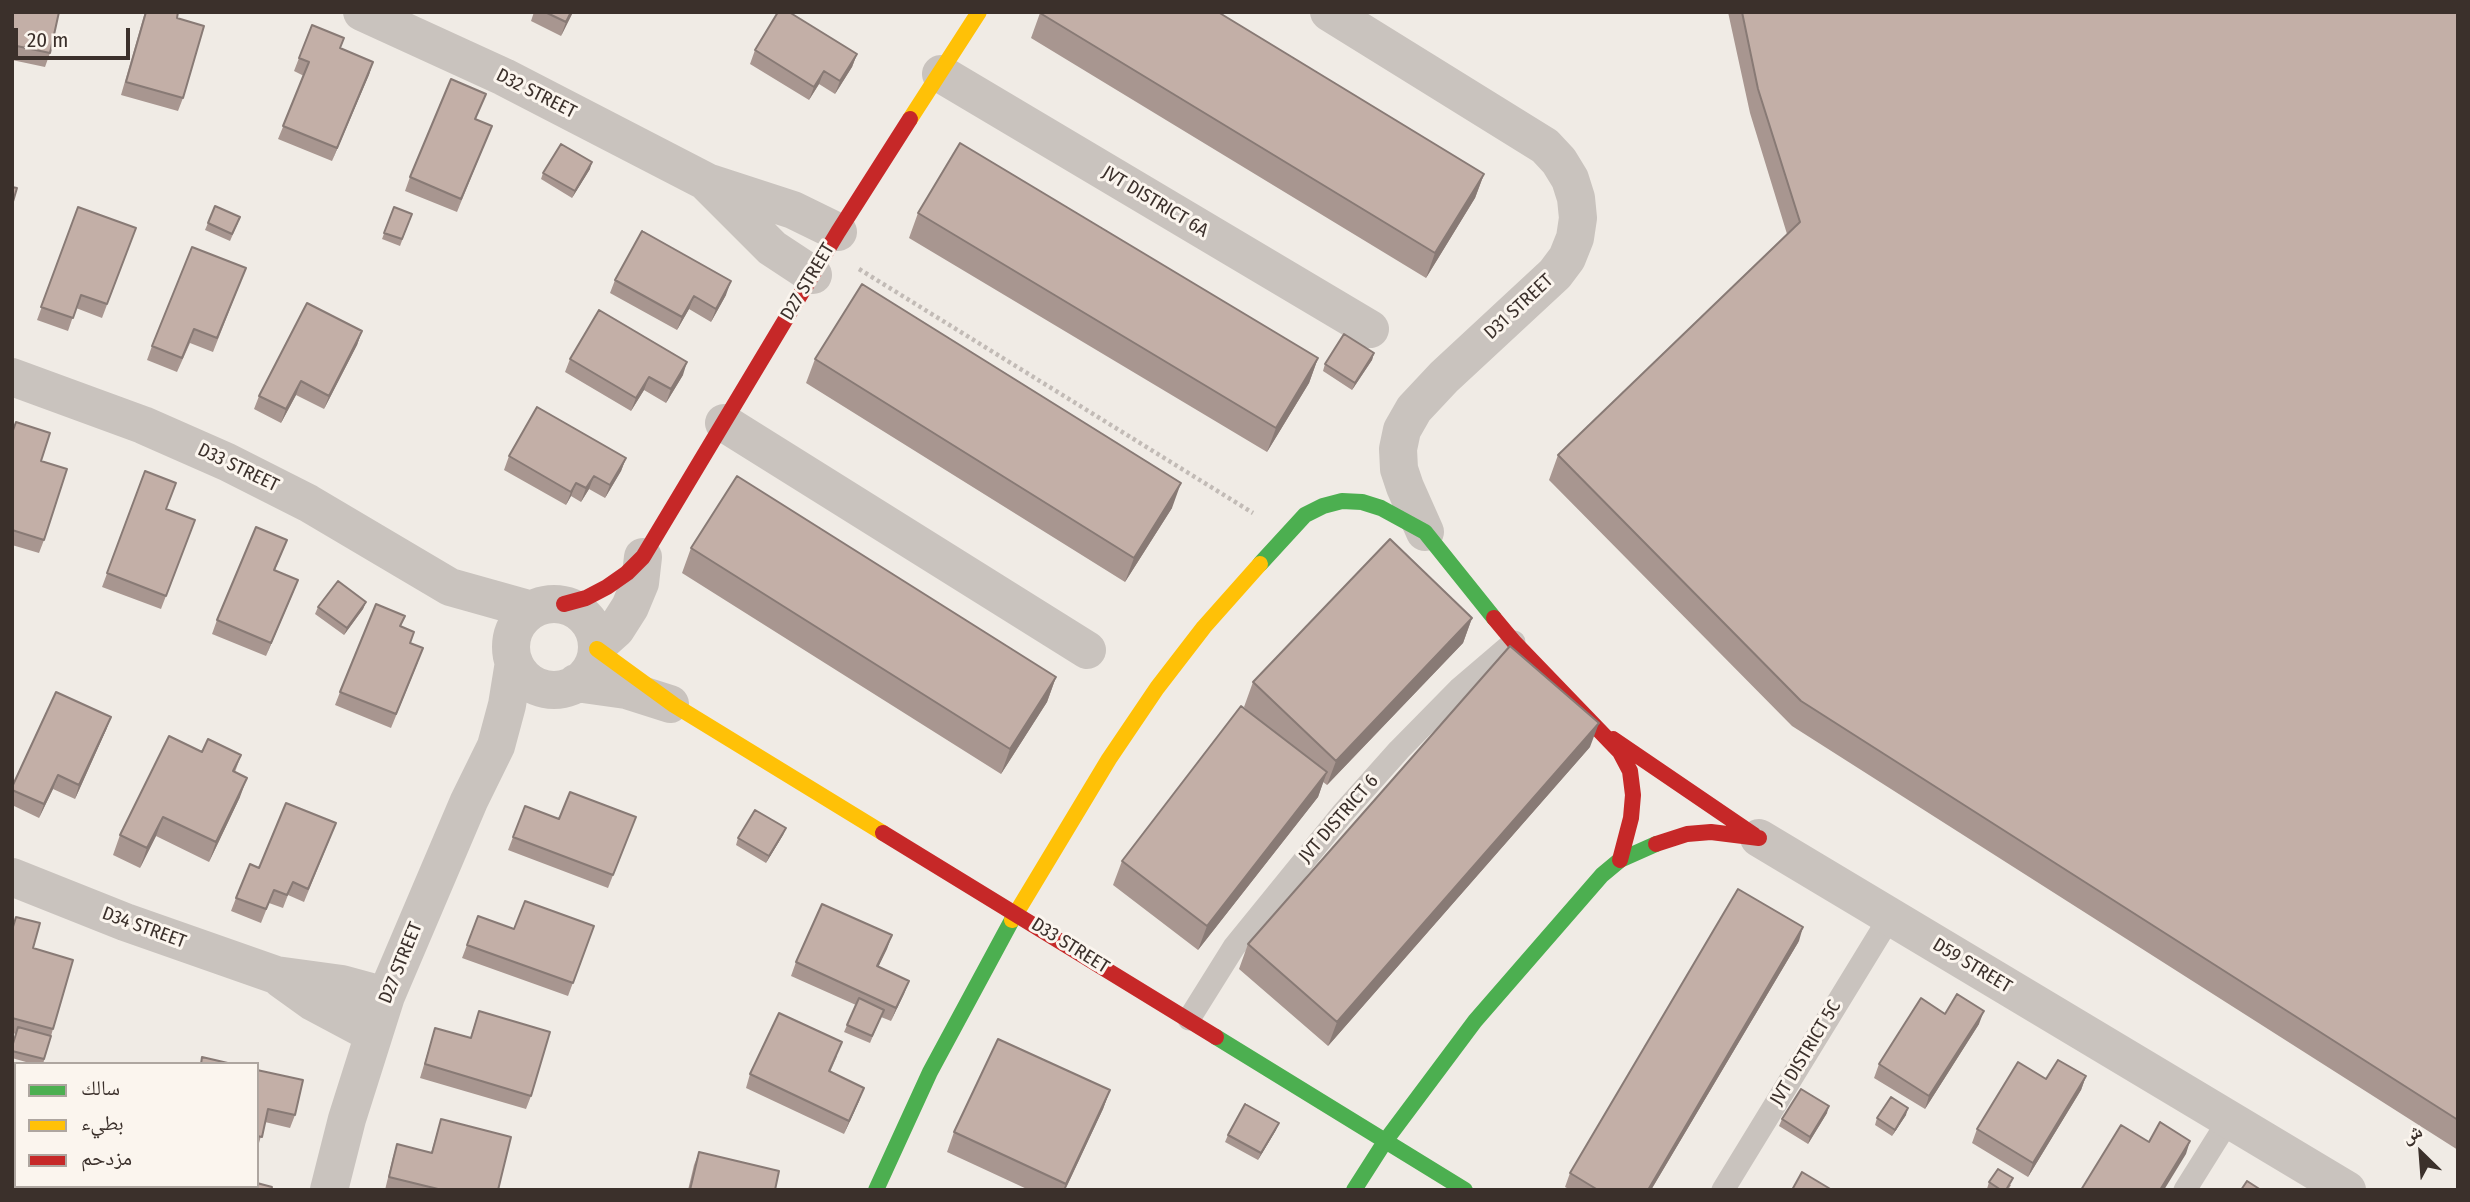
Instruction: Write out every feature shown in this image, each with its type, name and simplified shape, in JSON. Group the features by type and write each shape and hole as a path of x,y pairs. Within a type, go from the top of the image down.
{"street":[{"name":"D32 STREET","path":"362,12 504,77 707,182 793,210 826,252"},
{"name":"D27 STREET","path":"548,607 586,598 607,587 643,557 826,252 979,12"},
{"name":"D31 STREET","path":"1329,12 1545,146 1559,161 1570,179 1576,198 1578,218 1575,238 1567,258 1555,274 1444,377 1413,409 1402,430 1398,449 1399,469 1425,532"},
{"name":"JVT DISTRICT 6A","path":"940,74 1370,329"},
{"name":"D33 STREET","path":"12,377 143,425 227,462 308,503 450,587 485,621 514,661"},
{"path":"724,423 1087,650"},
{"path":"876,1190 930,1072 1016,913 1102,769 1157,688 1204,627 1286,534 1305,516 1322,506 1342,501 1362,502 1381,508 1425,532 1514,642 1620,752 1630,771 1633,795 1631,818 1620,860"},
{"name":"D27 STREET","path":"597,648 616,629 630,607 640,583 643,557"},
{"name":"D33 STREET","path":"450,587 548,607"},
{"path":"548,607 584,615 596,635 597,648 594,663 587,674 571,686 545,688 535,685 519,672 514,661 512,637 523,617 548,607"},
{"name":"D33 STREET","path":"597,648 674,705 1465,1190"},
{"name":"D27 STREET","path":"329,1190 347,1119 386,996 469,801 496,746 507,705 514,661"},
{"name":"D27 STREET","path":"496,746 530,715 571,686"},
{"name":"D33 STREET","path":"571,686 626,690 674,705"},
{"name":"D59 STREET","path":"1603,733 1759,838 2347,1190"},
{"path":"1354,1190 1386,1140 1483,1012 1602,875 1620,860 1664,840 1687,834 1711,832 1759,838"},
{"name":"D34 STREET","path":"12,877 125,922 276,975 342,984 386,996"},
{"name":"D34 STREET","path":"276,975 313,1002 373,1034"}],"lane":[{"name":"JVT DISTRICT 6","path":"1189,1019 1234,947 1342,814 1399,750 1459,689 1514,642"},
{"name":"JVT DISTRICT 5C","path":"1723,1190 1890,917"},
{"path":"2185,1190 2230,1118"}],"path":[{"path":"826,252 1286,534"}],"building":[{"path":"12,12 59,12 50,53 12,45"},
{"path":"146,12 178,12 177,18 204,26 183,98 126,82"},
{"path":"545,12 571,12 566,22"},
{"path":"778,12 789,12 857,54 840,81 824,71 814,87 755,50"},
{"path":"1040,12 1218,12 1484,174 1435,253"},
{"path":"1742,12 2458,12 2458,1120 1801,701 1558,455 1800,222 1758,89"},
{"path":"312,25 344,38 340,48 373,62 337,148 283,126 309,62 299,58"},
{"path":"451,79 486,94 475,119 492,126 461,199 410,177"},
{"path":"960,143 1318,358 1276,428 918,213"},
{"path":"561,144 592,162 575,191 543,173"},
{"path":"12,187 17,188 12,205"},
{"path":"215,206 240,217 232,234 208,223"},
{"path":"78,207 136,228 107,304 81,295 73,318 41,307"},
{"path":"394,207 412,214 402,239 384,233"},
{"path":"642,231 731,281 716,309 694,296 682,317 615,280"},
{"path":"192,247 246,268 217,338 194,329 182,358 152,346"},
{"path":"862,284 1181,483 1134,558 815,359"},
{"path":"307,303 362,331 329,396 301,381 286,409 259,396"},
{"path":"599,310 687,362 671,389 649,377 636,398 570,359"},
{"path":"1344,334 1374,353 1355,383 1325,364"},
{"path":"537,407 626,458 610,485 594,476 586,488 576,483 571,492 509,456"},
{"path":"16,422 50,433 41,461 67,469 44,540 12,530 12,433"},
{"path":"145,471 176,483 166,509 195,520 166,596 107,573"},
{"path":"737,476 1056,677 1010,749 691,548"},
{"path":"256,527 287,540 274,570 298,580 271,643 217,620"},
{"path":"1390,539 1472,618 1336,761 1253,682"},
{"path":"338,581 366,602 347,628 318,607"},
{"path":"376,604 405,616 400,626 414,632 410,643 423,648 396,714 340,692"},
{"path":"1510,646 1599,723 1337,1022 1248,944"},
{"path":"56,692 111,717 79,785 58,775 44,804 12,790 12,787"},
{"path":"1241,706 1327,772 1207,926 1122,861"},
{"path":"169,736 202,752 208,739 241,755 233,771 247,778 216,842 163,817 147,848 120,835"},
{"path":"570,792 636,817 613,875 513,837 525,806 559,819"},
{"path":"286,803 336,823 308,889 293,882 287,895 274,890 266,909 236,898 250,864 259,868"},
{"path":"755,810 786,828 769,856 738,838"},
{"path":"1738,889 1803,927 1648,1190 1598,1190 1570,1173"},
{"path":"525,901 594,926 573,983 467,945 478,916 514,929"},
{"path":"822,904 892,935 877,966 909,981 896,1008 796,962"},
{"path":"16,917 40,923 33,948 73,960 53,1029 12,1018 12,930"},
{"path":"1957,994 1984,1011 1929,1096 1879,1064 1921,998 1945,1014"},
{"path":"859,998 884,1010 872,1036 847,1025"},
{"path":"479,1011 550,1032 531,1096 425,1064 435,1028 471,1038"},
{"path":"779,1013 842,1042 829,1071 864,1088 849,1121 750,1074"},
{"path":"18,1027 51,1036 44,1059 12,1051"},
{"path":"998,1039 1110,1090 1066,1184 954,1132"},
{"path":"202,1057 223,1062 201,1062"},
{"path":"2058,1060 2086,1076 2033,1163 1977,1129 2018,1062 2046,1079"},
{"path":"259,1070 303,1080 295,1115 268,1109 262,1137 259,1136"},
{"path":"1801,1089 1829,1106 1810,1137 1782,1119"},
{"path":"1891,1097 1908,1108 1895,1130 1877,1118"},
{"path":"1245,1104 1279,1123 1261,1153 1228,1135"},
{"path":"441,1119 511,1137 498,1190 442,1190 389,1177 397,1144 432,1153"},
{"path":"2160,1122 2190,1141 2160,1190 2081,1190 2121,1125 2149,1142"},
{"path":"699,1152 779,1171 775,1190 690,1190"},
{"path":"12,1162 14,1188 26,1188 12,1190"},
{"path":"1998,1169 2013,1178 2006,1190 2001,1190 1989,1182"},
{"path":"1802,1172 1832,1190 1792,1190"},
{"path":"2247,1181 2261,1190 2241,1190"},
{"path":"259,1184 272,1187 271,1190 166,1190 259,1188"}],"traffic: fast":[{"path":"1260,564 1305,515 1342,501 1362,502 1381,508 1425,532 1494,618"},
{"path":"1354,1190 1386,1140 1475,1021 1602,875 1620,860 1656,844"},
{"path":"876,1190 930,1072 1012,920"},
{"path":"1216,1037 1465,1190"}],"traffic: slow":[{"path":"910,119 979,12"},
{"path":"1012,920 1109,759 1157,688 1204,627 1260,564"},
{"path":"597,649 674,705 883,833"}],"traffic: jam":[{"path":"564,604 586,598 607,587 643,557 838,232 910,119"},
{"path":"1494,618 1620,752 1630,771 1633,795 1631,818 1620,860"},
{"path":"1613,739 1754,835"},
{"path":"1656,844 1687,834 1711,832 1759,838"},
{"path":"883,833 1216,1037"}]}
